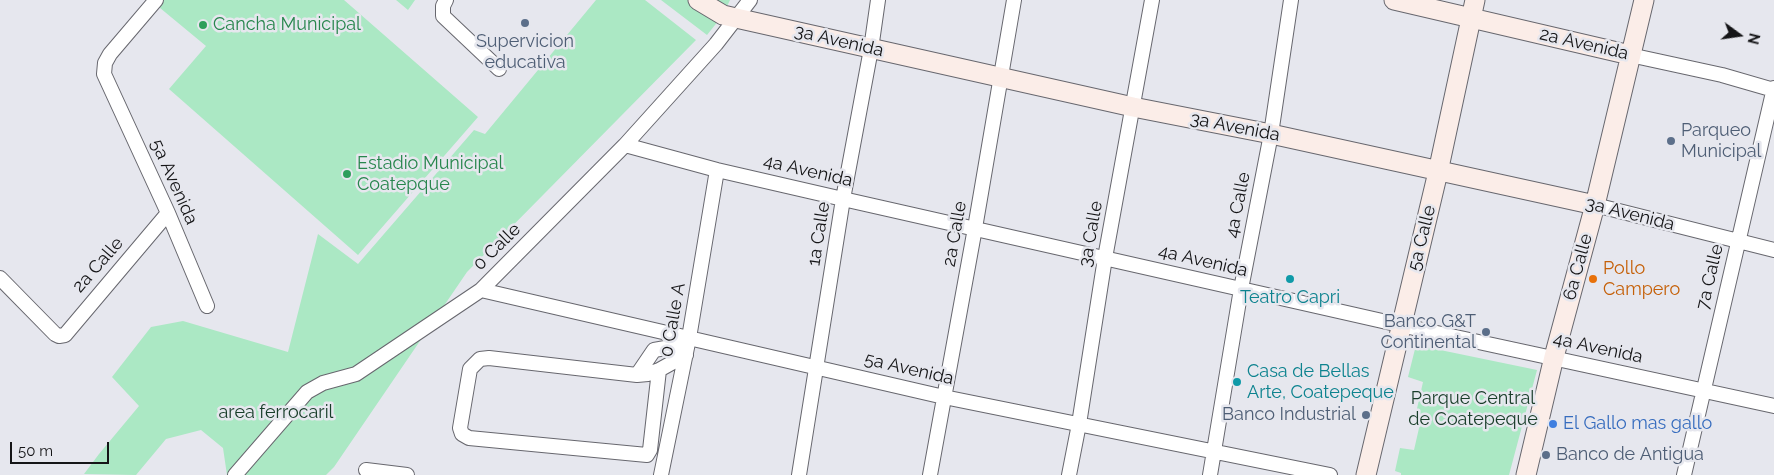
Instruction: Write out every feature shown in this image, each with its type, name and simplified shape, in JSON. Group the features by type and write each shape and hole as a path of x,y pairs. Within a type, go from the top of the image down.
{"main road":[{"name":"3a Avenida","path":"698,0 723,15 736,18 1134,107 1271,134 1595,205"},
{"name":"2a Avenida","path":"1394,0 1473,9 1630,54"},
{"name":"6a Calle","path":"1526,475 1554,357 1595,205 1644,0"},
{"name":"5a Calle","path":"1366,475 1400,325 1438,172 1473,9"}],"street":[{"name":"5a Avenida","path":"156,0 110,54 104,63 104,74 168,213 208,306"},
{"path":"446,0 443,6 444,16 500,69"},
{"name":"0 Calle","path":"235,475 308,392 323,383 356,374 481,290 625,145 716,44 750,0"},
{"name":"1a Calle","path":"799,475 843,199 872,48 878,0"},
{"name":"2a Calle","path":"930,475 1014,0"},
{"name":"3a Calle","path":"1069,475 1152,0"},
{"name":"4a Calle","path":"1210,475 1241,289 1271,134 1291,0"},
{"name":"2a Avenida","path":"1630,54 1774,89"},
{"name":"7a Calle","path":"1684,475 1774,89"},
{"name":"4a Avenida","path":"625,145 717,170 843,199 1400,325 1703,389 1774,406"},
{"name":"0 Calle A","path":"661,475 687,346 717,170"},
{"name":"3a Avenida","path":"1595,205 1774,250"},
{"name":"2a Calle","path":"0,278 55,334 59,336 65,335 168,213"},
{"name":"5a Avenida","path":"481,290 687,346 816,366 944,397 1330,475"},
{"path":"659,370 650,450 647,455 469,438 462,434 460,428 470,369 480,359 488,358 637,375 659,370 687,346"},
{"path":"637,375 654,350 687,346"},
{"path":"366,470 407,475"}],"green space":[{"name":"Estadio Municipal Coatepque","path":"156,0 344,0 478,117 358,255 169,89 206,46 154,3"},
{"path":"396,0 415,0 408,10"},
{"name":"area ferrocaril","path":"596,0 645,0 696,40 467,272 334,467 326,475 227,475 223,448 201,430 166,439 136,475 84,474 139,406 112,377 151,327 183,321 288,352 318,234 358,264 474,130 485,134"},
{"path":"661,0 730,0 723,15 707,35"},
{"name":"Parque Central de Coatepeque","path":"1416,345 1537,370 1509,475 1401,475 1401,473 1395,471 1400,448 1414,450 1422,415 1416,413 1423,382 1408,377"}],"place":[{"name":"Supervicion educativa","path":"525,23"},
{"name":"Cancha Municipal","path":"203,25"},
{"name":"Parqueo Municipal","path":"1671,141"},
{"name":"Estadio Municipal Coatepque","path":"347,174"},
{"name":"Teatro Capri","path":"1290,279"},
{"name":"Pollo Campero","path":"1593,279"},
{"name":"Banco G&T Continental","path":"1486,332"},
{"name":"Casa de Bellas Arte, Coatepeque","path":"1237,382"},
{"name":"Banco Industrial","path":"1366,415"},
{"name":"El Gallo mas gallo","path":"1553,424"},
{"name":"Banco de Antigua","path":"1546,455"}]}
